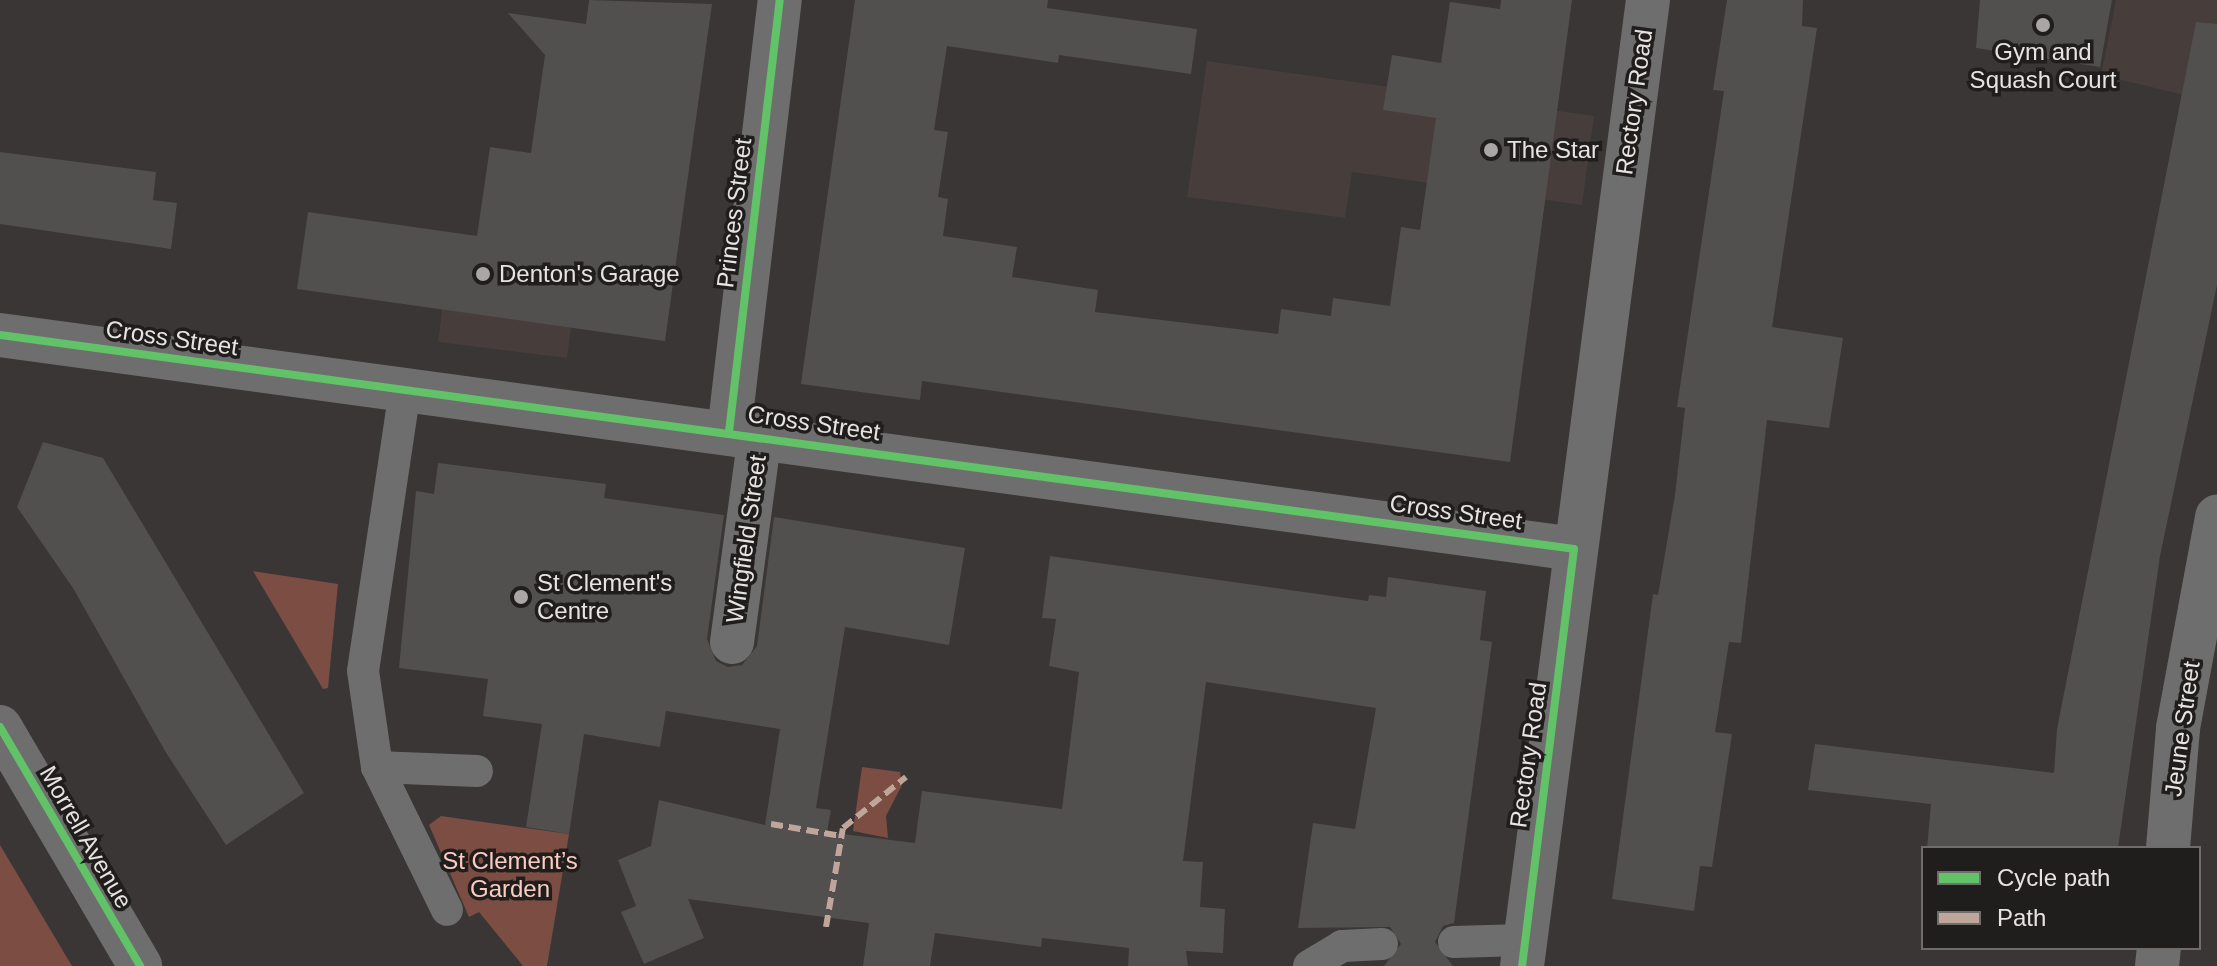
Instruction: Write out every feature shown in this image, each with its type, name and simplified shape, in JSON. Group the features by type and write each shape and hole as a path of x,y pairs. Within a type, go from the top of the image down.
{"street":[{"name":"Princes Street","path":"744,434 780,0"},
{"name":"Rectory Road","path":"1522,953 1648,0"},
{"name":"Cross Street","path":"0,335 1574,549"},
{"name":"Wingfield Street","path":"732,642 744,434"},
{"name":"Jeune Street","path":"2168,846 2178,728 2217,517"},
{"name":"Morrell Avenue","path":"0,727 140,966"}],"lane":[{"path":"405,390 363,671 377,767 447,910"},
{"path":"377,767 477,771"},
{"path":"1454,942 1522,953"},
{"path":"1309,966 1342,946 1382,944"}],"shaded area":[{"path":"2116,0 2217,0 2217,103 2101,75"},
{"path":"1207,61 1594,116 1582,205 1352,172 1345,218 1187,197"},
{"path":"448,265 577,282 567,358 438,342"}],"green space":[{"path":"253,571 338,584 328,688 323,689"},
{"path":"862,767 900,772 902,785 886,816 888,838 853,831"},
{"name":"St Clement’s Garden","path":"441,816 569,834 547,966 523,966 479,912 469,917 429,825"},
{"path":"0,845 72,966 0,966"}],"building":[{"path":"589,0 712,4 665,341 297,289 308,212 477,236 490,147 531,153 545,55 508,13 586,24"},
{"path":"855,0 1048,0 1047,8 1197,29 1191,74 1059,55 1058,63 947,46 934,130 948,132 938,197 948,199 943,236 1017,247 1012,277 1098,290 1095,312 1278,334 1281,309 1331,316 1333,298 1390,306 1401,227 1420,230 1436,118 1383,110 1392,55 1441,63 1450,2 1500,9 1501,0 1572,0 1510,462 922,381 920,400 801,384"},
{"path":"1727,0 1803,0 1802,26 1817,28 1772,327 1843,338 1829,428 1767,420 1741,643 1729,642 1715,732 1732,734 1712,867 1700,866 1694,911 1612,899 1653,594 1658,595 1675,495 1685,408 1677,407 1724,91 1713,90"},
{"name":"Gym and Squash Court","path":"1980,0 2112,0 2100,67 1976,48"},
{"path":"2196,22 2217,24 2217,285 2160,556 2118,846 1927,846 1931,804 1808,790 1815,744 2054,773 2057,729"},
{"path":"0,152 156,172 153,200 177,203 171,249 0,224"},
{"path":"43,442 103,458 304,793 226,845 165,751 73,588 17,507"},
{"path":"438,463 606,484 604,498 724,515 707,639 716,661 728,667 742,665 757,646 774,517 965,548 949,645 845,627 816,808 831,810 827,832 915,843 922,791 1062,809 1079,672 1049,666 1056,619 1042,618 1050,556 1368,601 1369,595 1386,597 1388,577 1486,591 1480,640 1492,642 1454,923 1443,926 1435,942 1453,966 1384,966 1401,944 1390,927 1298,928 1313,823 1355,829 1376,708 1206,682 1183,861 1203,862 1200,907 1225,909 1223,953 1186,951 1188,966 1128,966 1129,948 1042,938 1041,947 935,933 930,966 863,966 869,923 688,899 704,938 644,964 621,912 636,906 618,860 651,846 659,800 765,825 780,729 666,711 660,747 584,734 569,834 526,827 542,724 483,716 488,679 399,668 416,491 434,494"}],"marked path":[{"path":"826,927 843,828 906,777"},
{"path":"771,824 841,836"}],"cycle path":[{"path":"729,432 780,0"},
{"path":"0,335 1574,549 1522,966"},
{"path":"0,727 140,966"}],"place":[{"name":"Gym and Squash Court","path":"2043,25"},
{"name":"The Star","path":"1491,150"},
{"name":"Denton's Garage","path":"483,274"},
{"name":"St Clement's Centre","path":"521,597"}]}
